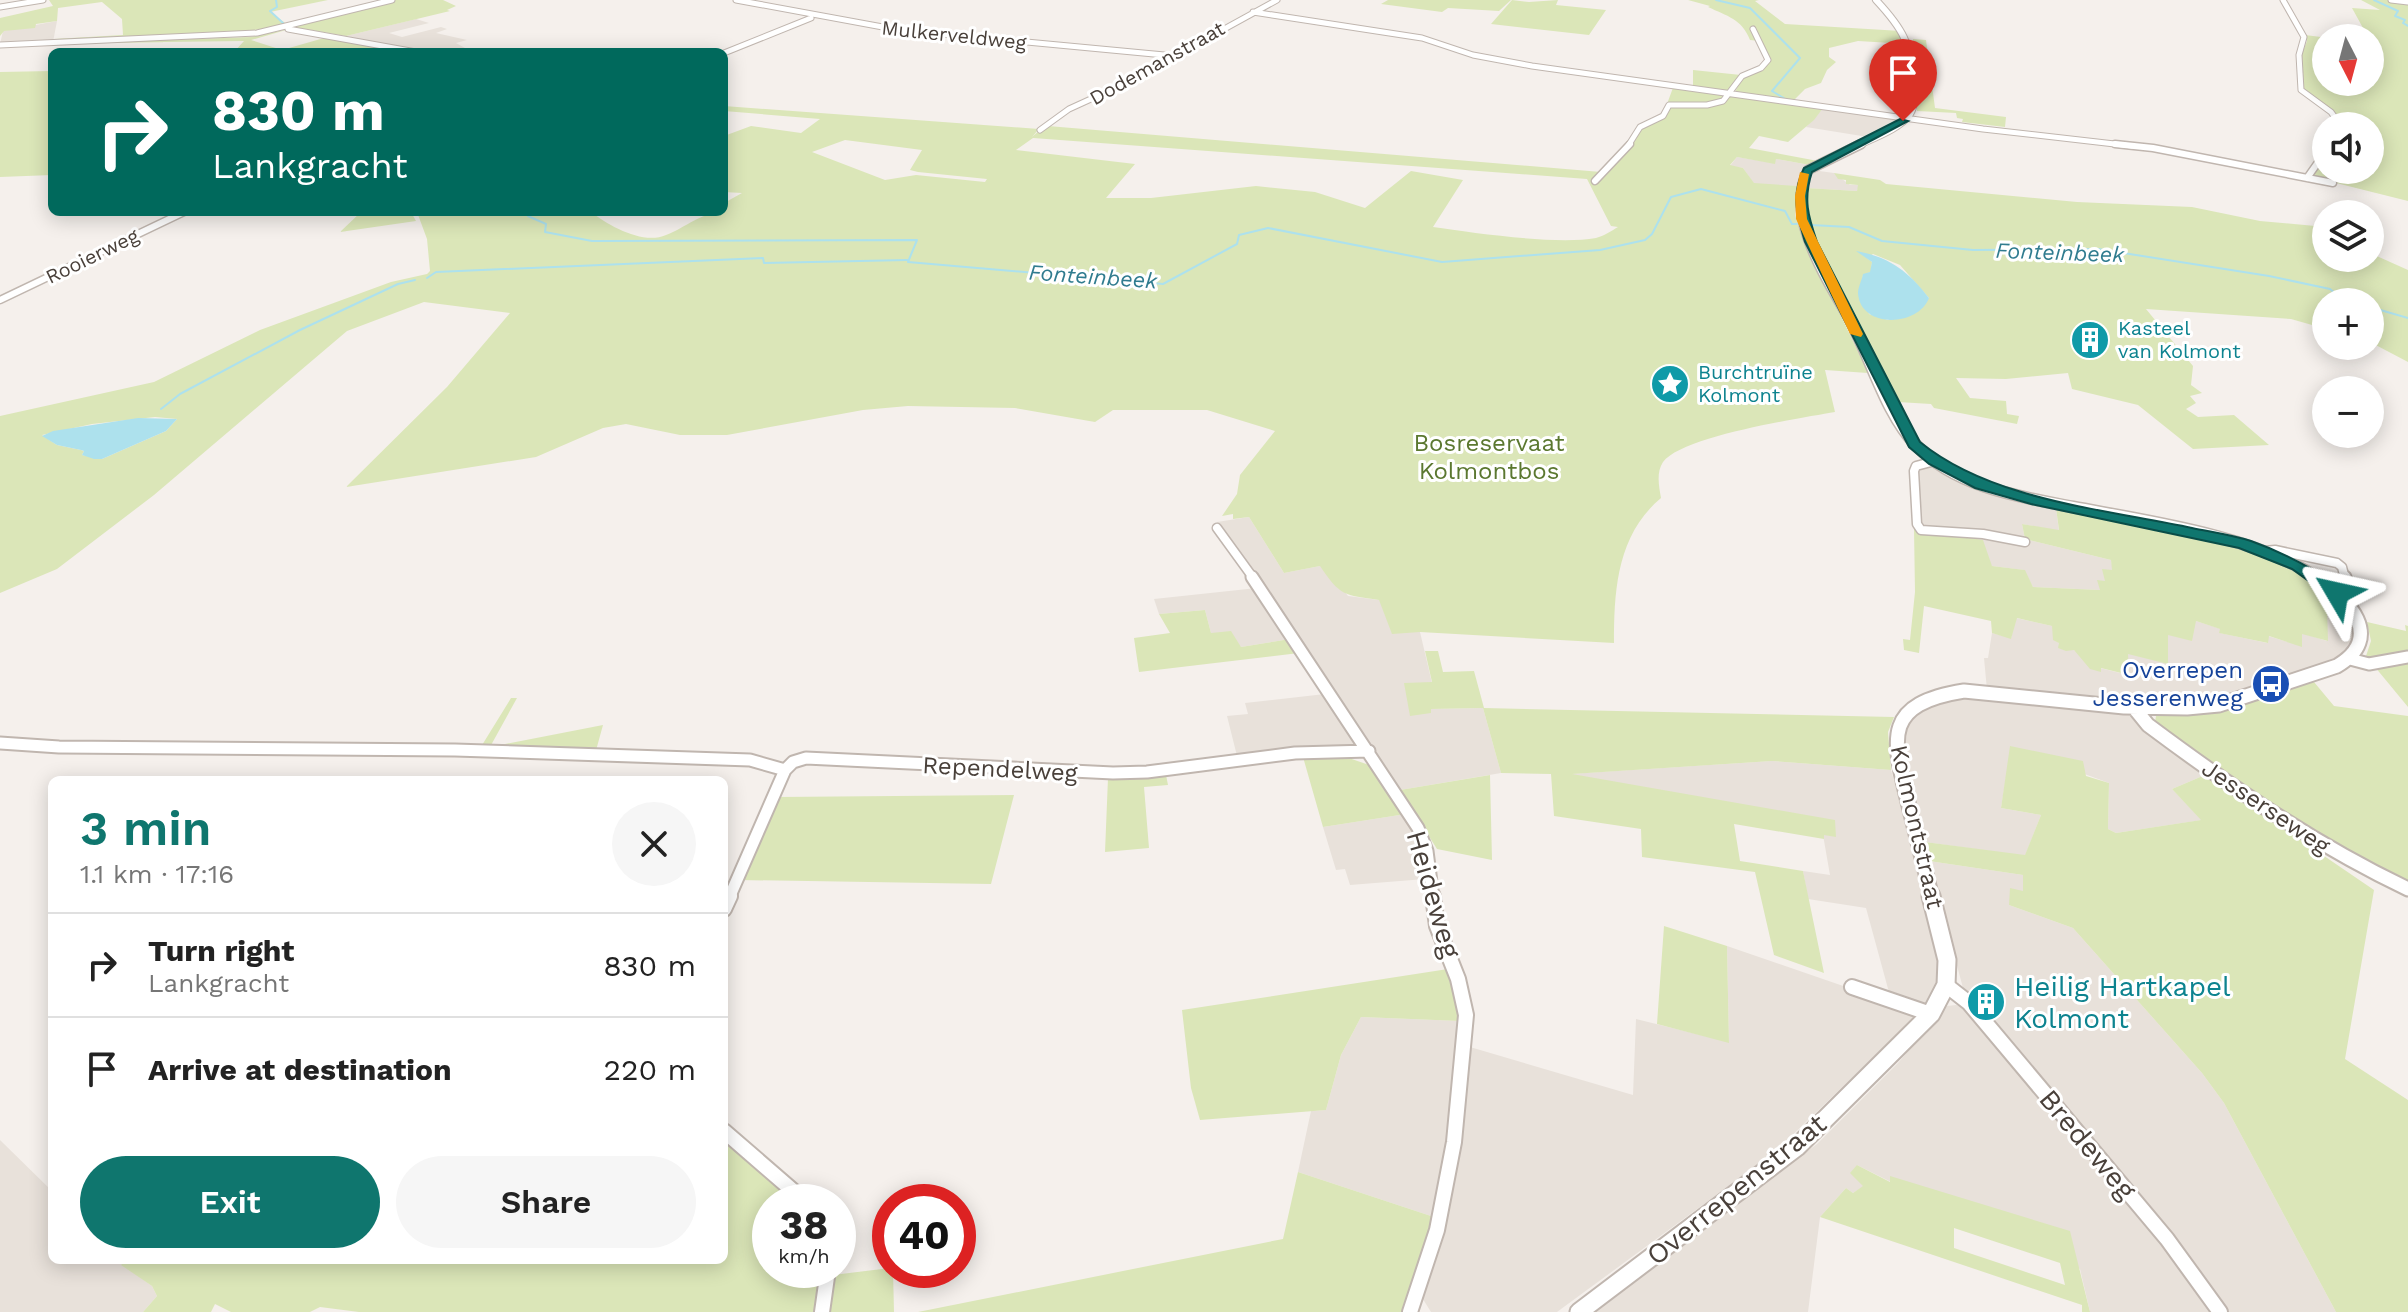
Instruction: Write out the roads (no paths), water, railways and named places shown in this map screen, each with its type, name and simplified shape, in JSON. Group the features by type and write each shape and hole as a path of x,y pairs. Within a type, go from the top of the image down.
{"street":[{"path":"0,7 43,0"},
{"path":"0,45 121,37 231,35 282,28 392,0"},
{"name":"Mulkerveldweg","path":"736,0 811,18 922,34 1175,56"},
{"name":"Dodemanstraat","path":"1040,130 1052,119 1277,0"},
{"path":"1876,0 1904,29 1912,49 1914,99 1908,117 1812,167 1804,175 1801,189 1801,219 1906,433 1935,461 1974,482 2013,494 2227,540 2264,551 2309,573 2344,599 2359,620 2361,635 2360,644 2350,659 2369,664 2408,657"},
{"path":"2283,0 2304,37 2299,55 2301,90 2331,112"},
{"path":"2391,0 2408,2"},
{"path":"1253,12 1422,38 1473,55 1532,66 2162,150 2312,179"},
{"path":"728,51 811,18"},
{"path":"282,28 394,48"},
{"path":"1595,181 1629,145 1640,127 1663,116 1669,105 1715,104 1723,101 1742,76 1761,68 1768,60 1753,29"},
{"path":"2307,178 2312,171"},
{"name":"Rooierweg","path":"0,300 176,216"},
{"path":"1935,461 1916,466 1914,471 1917,524 1921,530 1983,534 2025,542"},
{"name":"Heideweg","path":"1217,528 1285,623 1423,839 1437,926 1462,988 1466,1015 1454,1142 1437,1230 1410,1312"},
{"path":"2264,551 2275,550 2337,563 2342,567 2350,596 2344,599"},
{"name":"Kolmontstraat","path":"1946,985 1944,942 1895,750 1895,733 1899,724 1917,705 1929,698 1964,691 2135,709 2219,705 2350,659"},
{"name":"Jesserseweg","path":"2135,709 2148,725 2274,818 2333,853 2408,889"},
{"path":"0,743 59,747 455,750 750,760 785,770 728,900"},
{"name":"Rependelweg","path":"785,770 793,762 806,758 1136,773 1295,753 1369,751"},
{"name":"Overrepenstraat","path":"1579,1312 1797,1147 1931,1014 1946,985"},
{"name":"Bredeweg","path":"1946,985 1969,1003 2167,1239 2220,1312"},
{"path":"1852,987 1931,1014"},
{"path":"728,1134 789,1184"},
{"path":"822,1312 825,1288"}],"water":[{"path":"1856,251 1879,257 1906,273 1929,298 1923,308 1902,319 1878,318 1868,313 1861,305 1858,293 1863,274 1870,272 1872,262"},
{"path":"138,418 177,419 166,431 102,459 82,455 84,451 57,445 42,436 53,431"}],"waterway":[{"path":"276,0 277,7 270,11 283,23"},
{"path":"1716,0 1750,8 1800,58 1772,91 1787,100"},
{"path":"2374,0 2398,11 2395,16 2405,20 2403,23 2408,26"},
{"name":"Fonteinbeek","path":"528,216 546,224 545,232 592,241 917,240 908,262 1163,284 1237,244 1239,235 1268,228 1442,262 1600,250 1645,240 1652,234 1671,197 1701,189 1785,211 1792,224 1797,224"},
{"name":"Fonteinbeek","path":"1811,225 1849,227 1882,241 1973,250 2098,249 2325,288"},
{"path":"427,278 436,272 763,258 764,263 907,260"},
{"path":"161,409 180,394 300,330 398,284 415,280"},
{"name":"Fonteinbeek","path":"2384,311 2408,318"}],"place":[{"name":"Kasteel van Kolmont","path":"2090,340"},
{"name":"Burchtruïne Kolmont","path":"1670,384"},
{"name":"Overrepen Jesserenweg","path":"2271,684"},
{"name":"Heilig Hartkapel Kolmont","path":"1986,1002"}],"park label":[{"name":"Bosreservaat Kolmontbos","path":"1489,457"}]}
